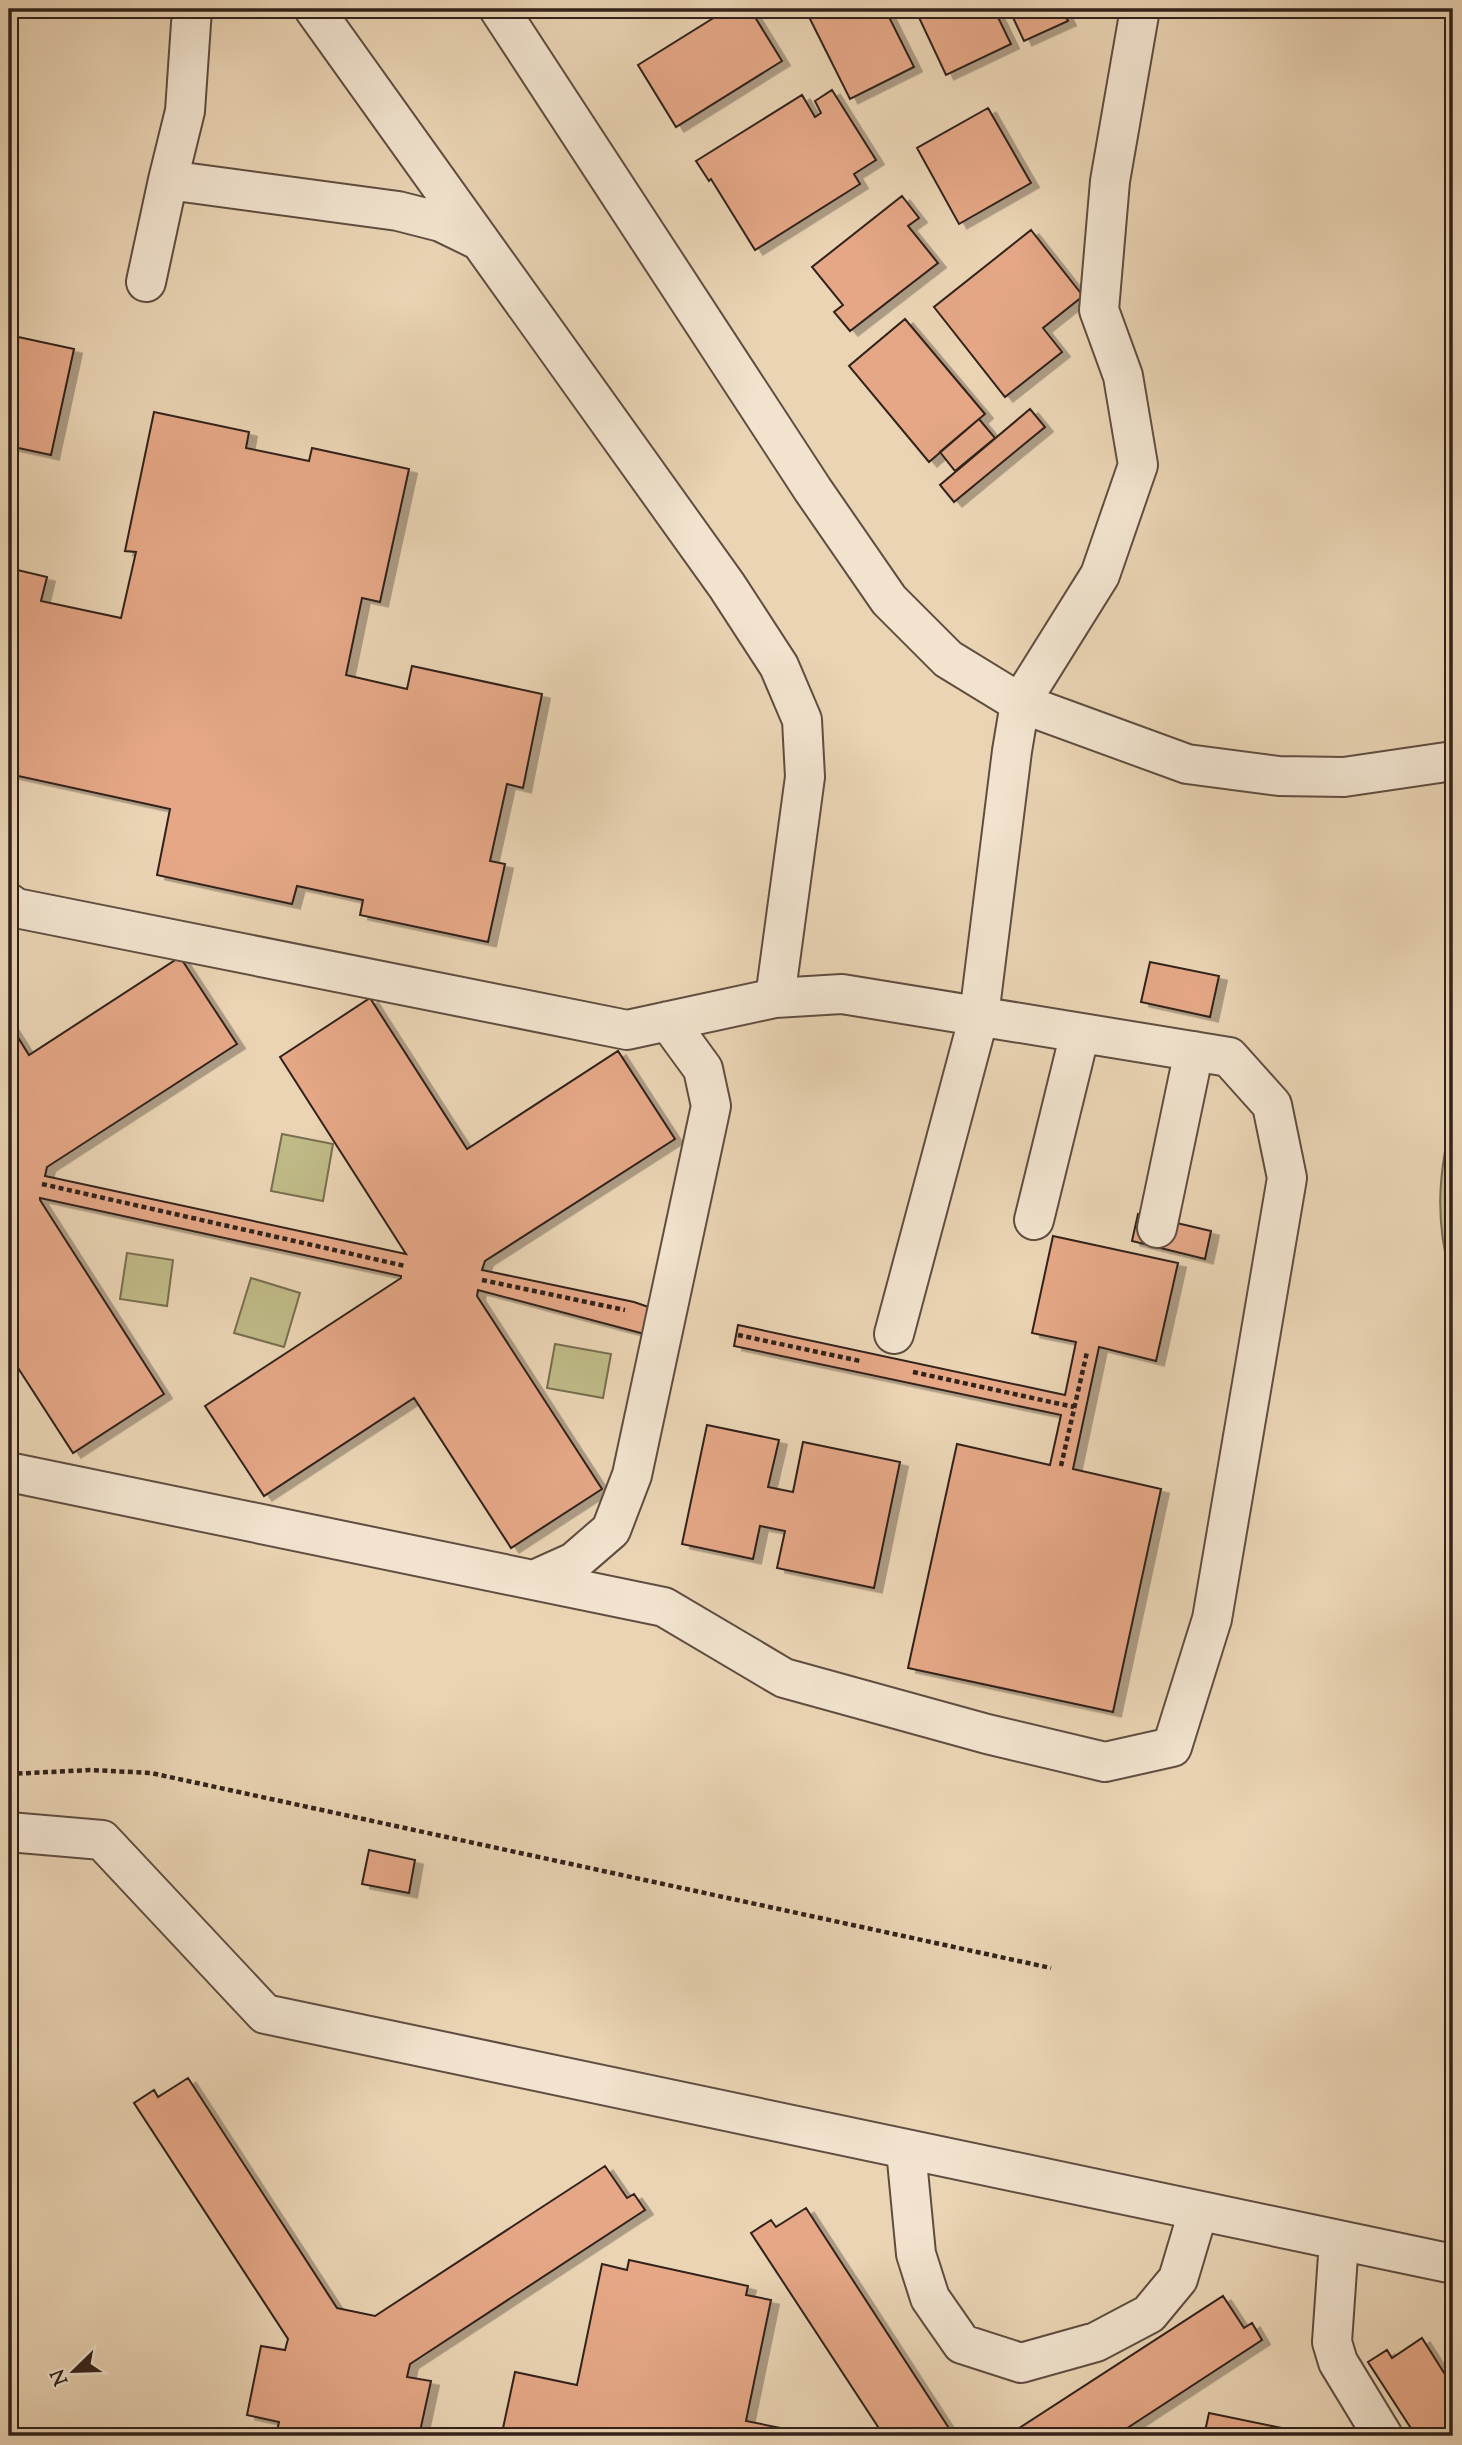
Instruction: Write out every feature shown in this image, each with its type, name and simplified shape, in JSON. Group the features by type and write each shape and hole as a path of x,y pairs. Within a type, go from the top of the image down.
{"lane":[{"path":"146,282 185,111 192,9"},
{"path":"314,9 727,586 779,666 802,720 805,777 775,998"},
{"path":"499,9 813,490 889,600 948,659 1020,703 1187,764 1279,776 1344,777 1453,761"},
{"path":"894,1334 979,1016 1020,703 1100,575 1138,465 1123,376 1099,310 1110,181 1140,9"},
{"path":"168,180 398,211 441,222 480,240"},
{"path":"9,903 16,908 627,1030 775,998 842,995 1229,1057 1272,1105 1287,1178 1212,1619 1172,1747 1105,1762 987,1734 784,1678 664,1606 9,1472"},
{"path":"534,1580 575,1562 611,1530 632,1475 711,1106 703,1069 668,1021"},
{"path":"1034,1220 1080,1033"},
{"path":"1157,1228 1194,1051"},
{"path":"9,1832 102,1840 265,2014 1453,2264"},
{"path":"906,2150 916,2254 930,2298 962,2344 1021,2363 1096,2343 1149,2314 1178,2279 1198,2212"},
{"path":"1339,2241 1332,2342 1338,2362 1383,2436"}],"path":[{"path":"42,1184 405,1266"},
{"path":"482,1280 629,1311"},
{"path":"1061,1466 1087,1352"},
{"path":"9,1774 90,1770 151,1773 1051,1968"}],"shaded area":[{"path":"1453,1114 1453,1283 1443,1240 1440,1198 1444,1157"},
{"path":"282,1134 333,1144 323,1201 271,1191"},
{"path":"127,1253 173,1260 167,1306 120,1299"},
{"path":"251,1278 300,1293 284,1347 234,1333"},
{"path":"555,1344 611,1354 603,1398 547,1388"}],"building":[{"path":"728,9 750,9 782,61 676,127 638,65"},
{"path":"805,9 885,9 914,67 850,99"},
{"path":"915,9 994,9 1011,44 946,75"},
{"path":"1009,9 1062,9 1068,21 1024,41"},
{"path":"832,90 876,160 854,174 860,184 755,250 711,179 709,181 696,161 802,95 815,117 821,113 815,101"},
{"path":"988,108 1031,183 959,224 917,148"},
{"path":"902,196 919,218 908,226 938,263 850,331 834,312 843,305 812,267"},
{"path":"1031,230 1083,296 1043,328 1062,352 1005,397 934,307"},
{"path":"905,319 985,414 929,462 849,366"},
{"path":"9,335 74,349 51,455 9,446"},
{"path":"1030,409 1045,427 954,502 940,485"},
{"path":"154,412 249,432 246,448 309,461 312,448 409,469 380,602 362,598 346,675 407,689 412,666 542,694 523,788 507,784 490,861 505,864 488,942 360,915 363,900 297,886 292,904 157,875 170,809 9,774 9,568 47,577 41,601 121,618 136,552 125,551"},
{"path":"979,419 995,438 955,471 940,452"},
{"path":"180,957 237,1044 47,1167 45,1176 406,1254 280,1057 370,998 467,1149 618,1051 675,1139 485,1261 482,1270 634,1302 657,1310 652,1336 478,1290 477,1296 602,1489 511,1548 414,1398 264,1496 205,1406 401,1276 40,1198 164,1394 73,1453 9,1354 9,1023 29,1055"},
{"path":"1150,962 1219,976 1210,1017 1141,1002"},
{"path":"1138,1214 1211,1231 1205,1259 1132,1241"},
{"path":"1053,1236 1178,1263 1156,1361 1099,1347 1073,1469 1161,1489 1113,1712 908,1668 957,1444 1050,1465 1061,1415 734,1346 738,1325 1065,1395 1076,1342 1032,1333"},
{"path":"707,1425 779,1440 768,1487 793,1492 803,1442 900,1462 874,1588 777,1568 785,1531 760,1526 753,1559 682,1544"},
{"path":"369,1850 415,1860 409,1893 362,1884"},
{"path":"188,2078 337,2308 375,2316 605,2166 627,2198 634,2194 645,2210 410,2364 407,2377 431,2381 419,2436 276,2436 279,2422 247,2415 261,2346 285,2350 288,2339 134,2103 154,2090 158,2097"},
{"path":"806,2208 954,2436 884,2436 751,2233 771,2220 776,2227"},
{"path":"629,2260 748,2286 746,2295 771,2300 746,2421 806,2433 806,2436 520,2436 502,2433 515,2372 577,2385 602,2264 627,2270"},
{"path":"1223,2296 1244,2328 1252,2323 1262,2340 1115,2436 1007,2436"},
{"path":"1422,2338 1453,2387 1453,2436 1416,2436 1368,2362 1387,2350 1392,2358"},
{"path":"1209,2413 1321,2436 1204,2436"}]}
